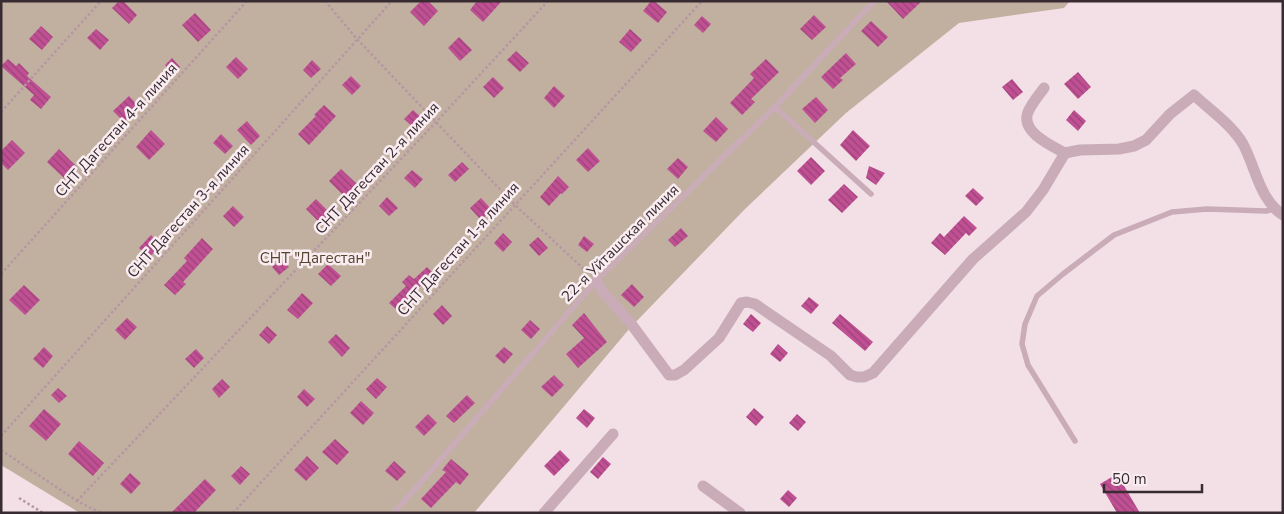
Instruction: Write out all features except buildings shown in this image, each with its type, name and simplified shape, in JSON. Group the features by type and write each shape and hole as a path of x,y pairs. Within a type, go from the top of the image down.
{"street":[{"path":"1044,88 1028,112 1027,121 1032,130 1042,140 1066,153 1080,150 1119,149 1134,146 1146,140 1170,114 1194,94 1236,134 1243,144 1264,194 1279,212"},
{"path":"596,281 629,321 669,375 676,375 684,370 719,338 741,303 747,302 755,304 831,356 850,375 864,377 873,373 973,259 1026,212 1043,190 1066,153"},
{"path":"544,513 613,434"},
{"path":"703,486 740,513"}],"lane":[{"name":"22-я Уйташская линия","path":"394,513 596,281 775,107 874,1"},
{"path":"775,107 871,194"},
{"path":"1075,441 1028,365 1022,344 1025,324 1037,296 1114,235 1172,212 1207,209 1279,212"}],"path":[{"path":"1,112 101,1"},
{"name":"СНТ Дагестан 4-я линия","path":"1,274 247,1"},
{"path":"325,1 357,39 514,204 596,281"},
{"name":"СНТ Дагестан 3-я линия","path":"1,436 392,1"},
{"name":"СНТ Дагестан 2-я линия","path":"77,501 548,1"},
{"name":"СНТ Дагестан 1-я линия","path":"233,513 514,204 702,1"},
{"path":"1,450 77,501 101,513"},
{"path":"19,498 43,513"}],"green space":[{"name":"СНТ \"Дагестан\"","path":"1,1 1070,1 1064,8 959,23 846,113 745,209 630,328 474,513 80,513 1,465"}]}
